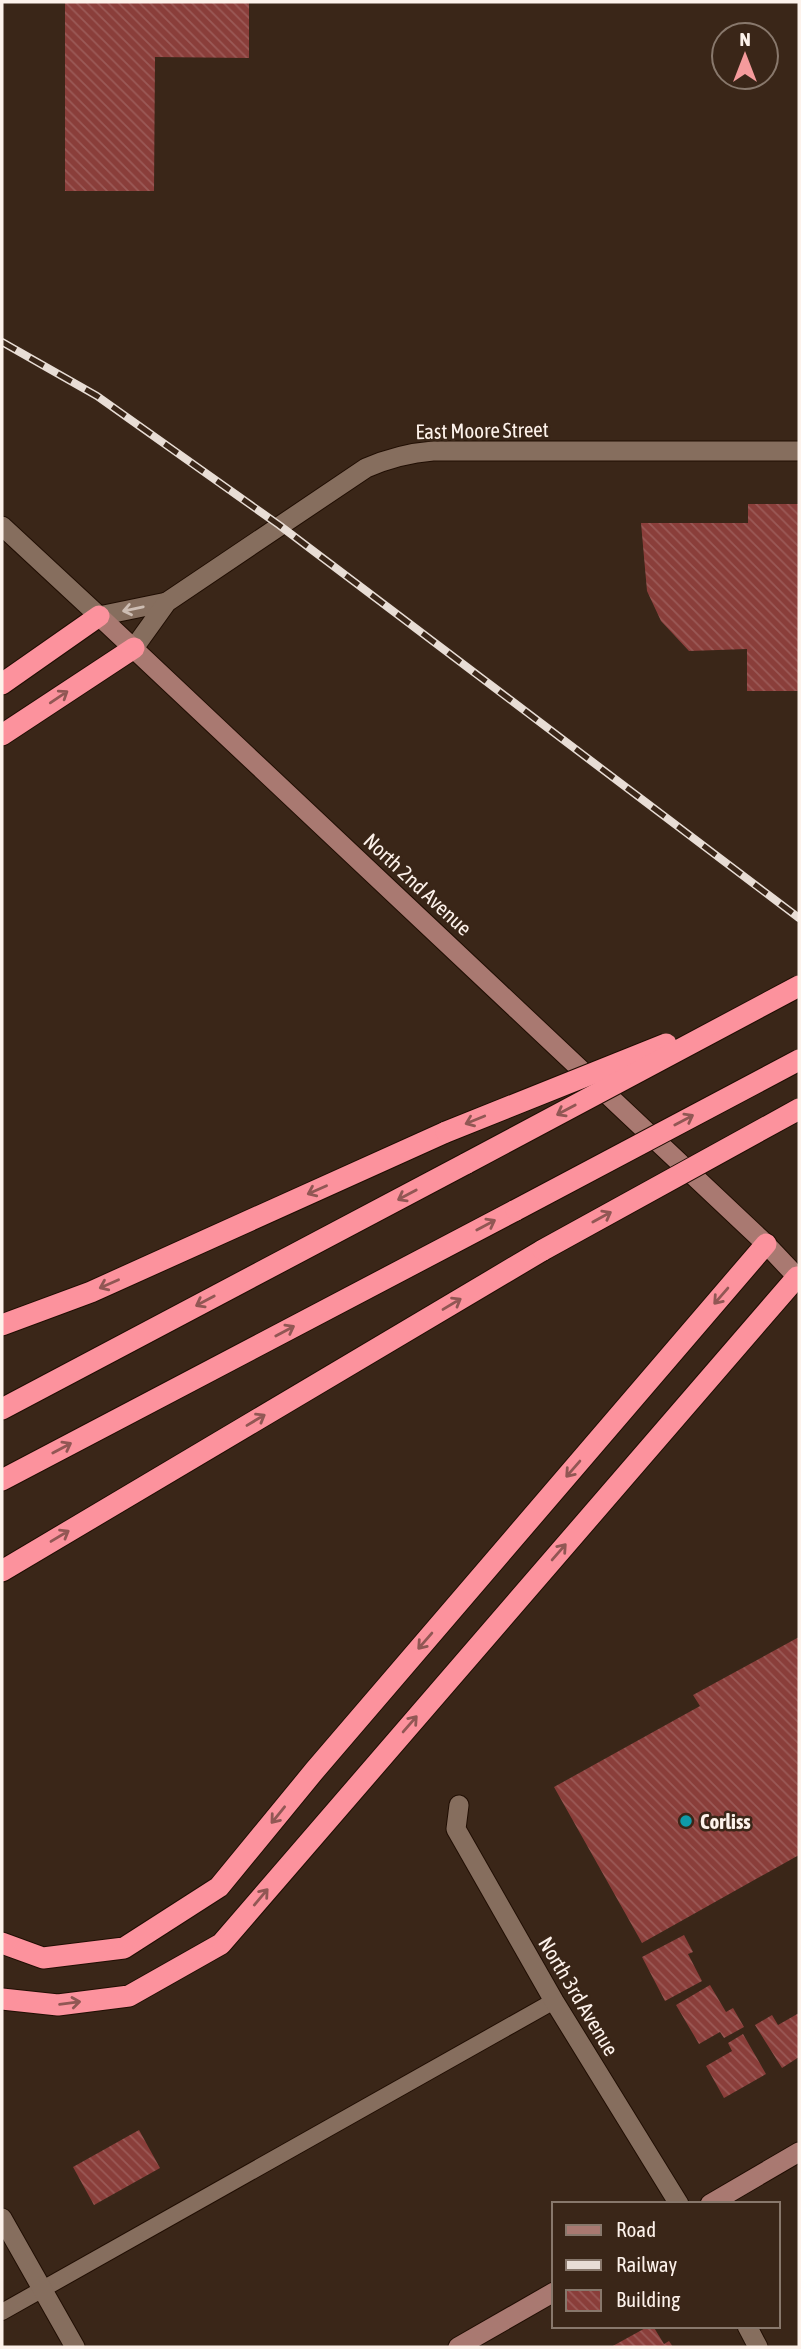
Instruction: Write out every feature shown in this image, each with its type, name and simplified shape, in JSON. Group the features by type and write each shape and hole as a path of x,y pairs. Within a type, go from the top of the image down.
{"highway":[{"path":"2,684 99,616"},
{"path":"2,735 134,648"},
{"path":"2,1409 799,986"},
{"path":"2,1325 91,1292 446,1132 765,1004"},
{"path":"2,1480 799,1060"},
{"path":"2,1571 542,1250 799,1109"},
{"path":"2,1943 43,1958 124,1948 219,1887 315,1770 765,1244"},
{"path":"2,1999 58,2005 129,1996 221,1944 798,1278"}],"main road":[{"name":"North 2nd Avenue","path":"99,616 798,1278"},
{"path":"713,2202 799,2152"},
{"path":"458,2347 552,2293"}],"street":[{"name":"East Moore Street","path":"134,648 167,602 366,468 408,453 799,451"},
{"name":"North 2nd Avenue","path":"2,526 99,616"},
{"name":"East Moore Street","path":"99,616 167,602"},
{"name":"North 3rd Avenue","path":"460,1805 456,1829 554,2001 678,2202"},
{"path":"2,2218 75,2347"},
{"path":"748,2328 758,2347"}],"lane":[{"path":"2,2312 554,2001"}],"building":[{"path":"65,2 249,2 249,58 155,57 154,191 65,191"},
{"path":"748,504 799,504 799,691 747,691 747,649 689,651 661,621 647,591 641,523 748,523"},
{"name":"Corliss","path":"799,1637 799,1855 642,1943 554,1787 700,1706 693,1695"},
{"path":"684,1935 693,1952 688,1954 702,1981 665,2001 642,1957"},
{"path":"710,1985 726,2012 733,2008 744,2027 724,2038 720,2032 699,2044 676,2005"},
{"path":"799,2013 799,2057 782,2068 755,2025 772,2015 778,2025"},
{"path":"743,2034 766,2074 724,2098 706,2066 732,2051 728,2043"},
{"path":"139,2130 160,2168 94,2205 73,2167"},
{"path":"645,2328 654,2328 664,2344 669,2341 673,2347 611,2347"}],"railway":[{"path":"2,342 97,396 279,525 799,918"}],"place":[{"name":"Corliss","path":"686,1821"}]}
